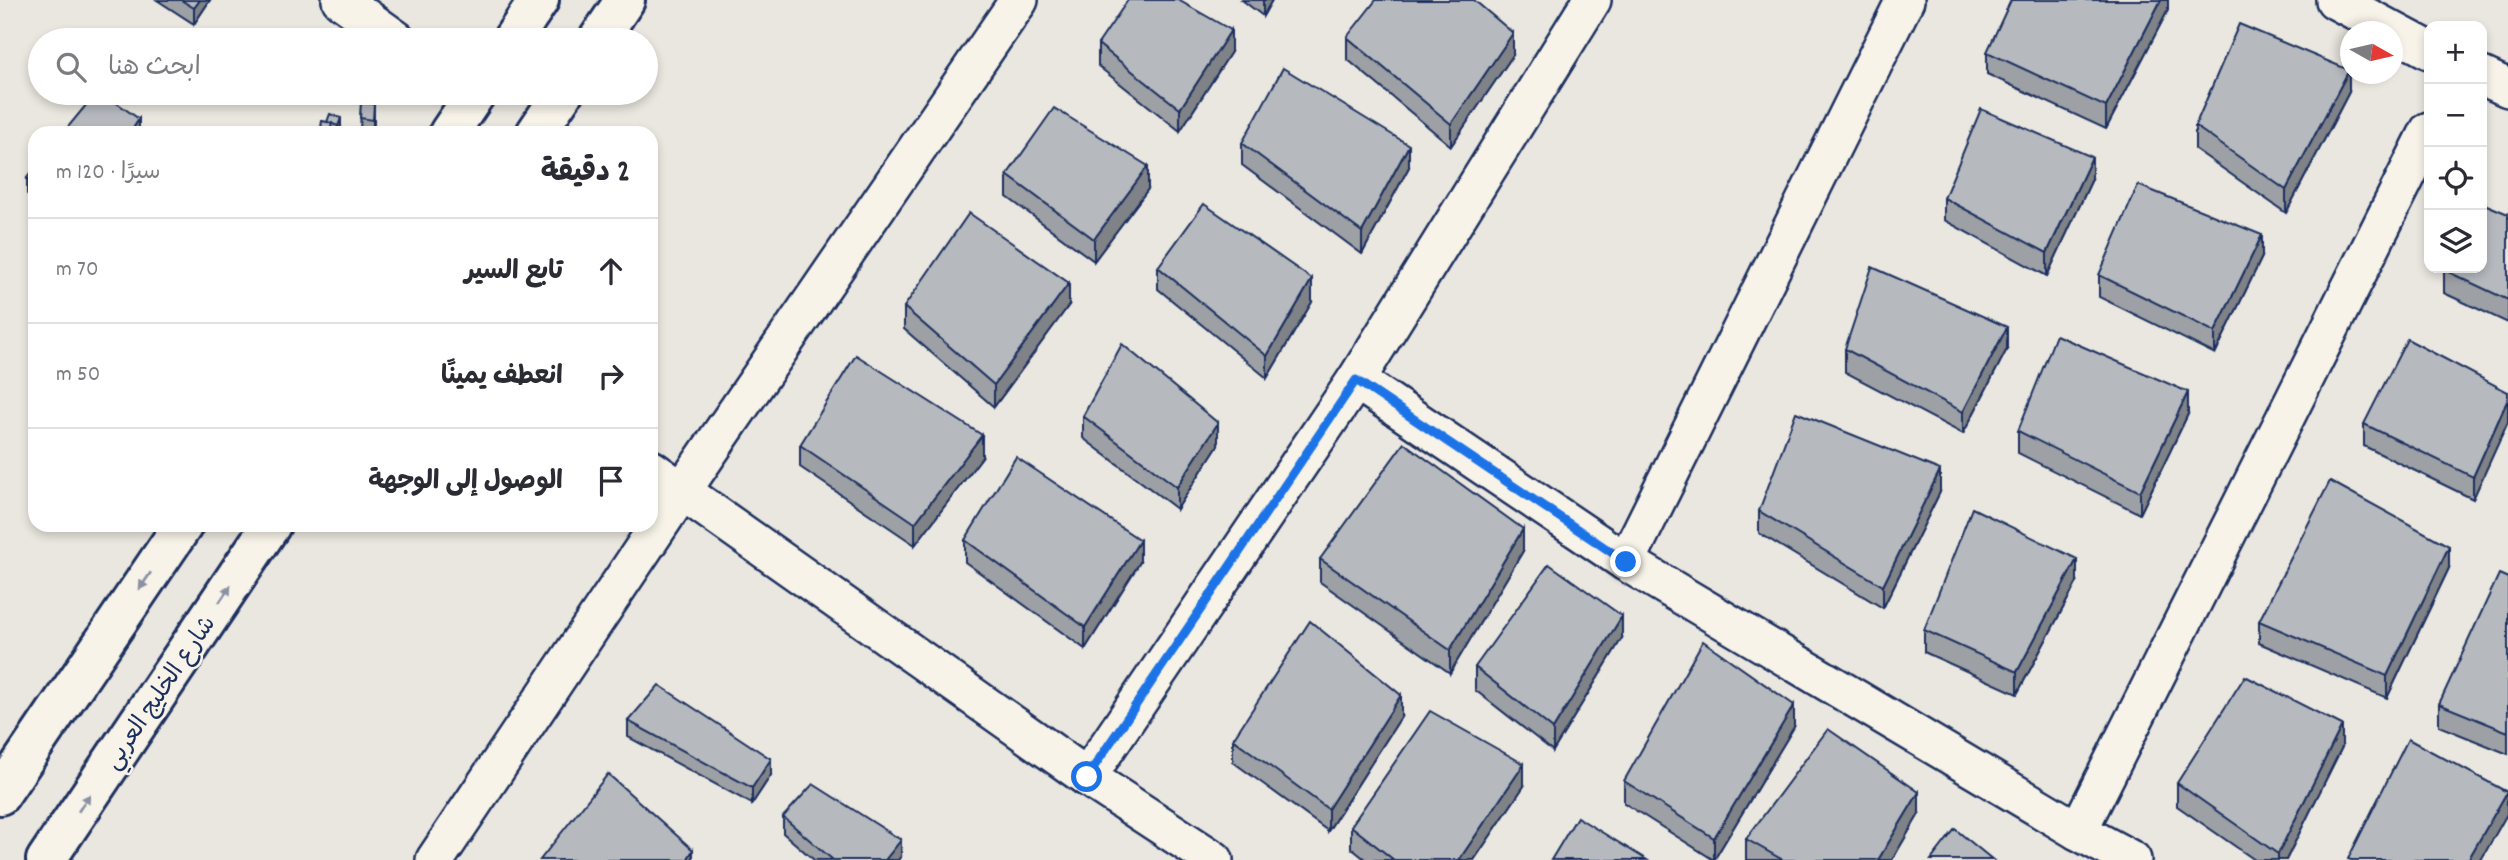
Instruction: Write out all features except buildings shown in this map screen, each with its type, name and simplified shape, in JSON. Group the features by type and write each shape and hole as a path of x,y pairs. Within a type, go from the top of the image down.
{"main road":[{"path":"520,28 539,0"},
{"path":"606,28 625,0"},
{"path":"453,126 466,105"},
{"path":"541,126 555,105"},
{"path":"0,795 178,532"},
{"name":"شارع الخليج العربي","path":"46,860 266,532"}],"street":[{"path":"341,0 380,28"},
{"path":"658,527 1019,0"},
{"path":"1087,777 1356,380 1592,0"},
{"path":"1626,562 1905,0"},
{"path":"2335,0 2424,47"},
{"path":"2487,78 2508,88"},
{"path":"2078,831 2424,141"},
{"path":"1356,380 1626,562 2078,831 2132,860"},
{"path":"658,474 1087,777 1214,860"},
{"path":"435,860 655,532"}],"route":[{"path":"1087,777 1356,380 1626,562"}]}
